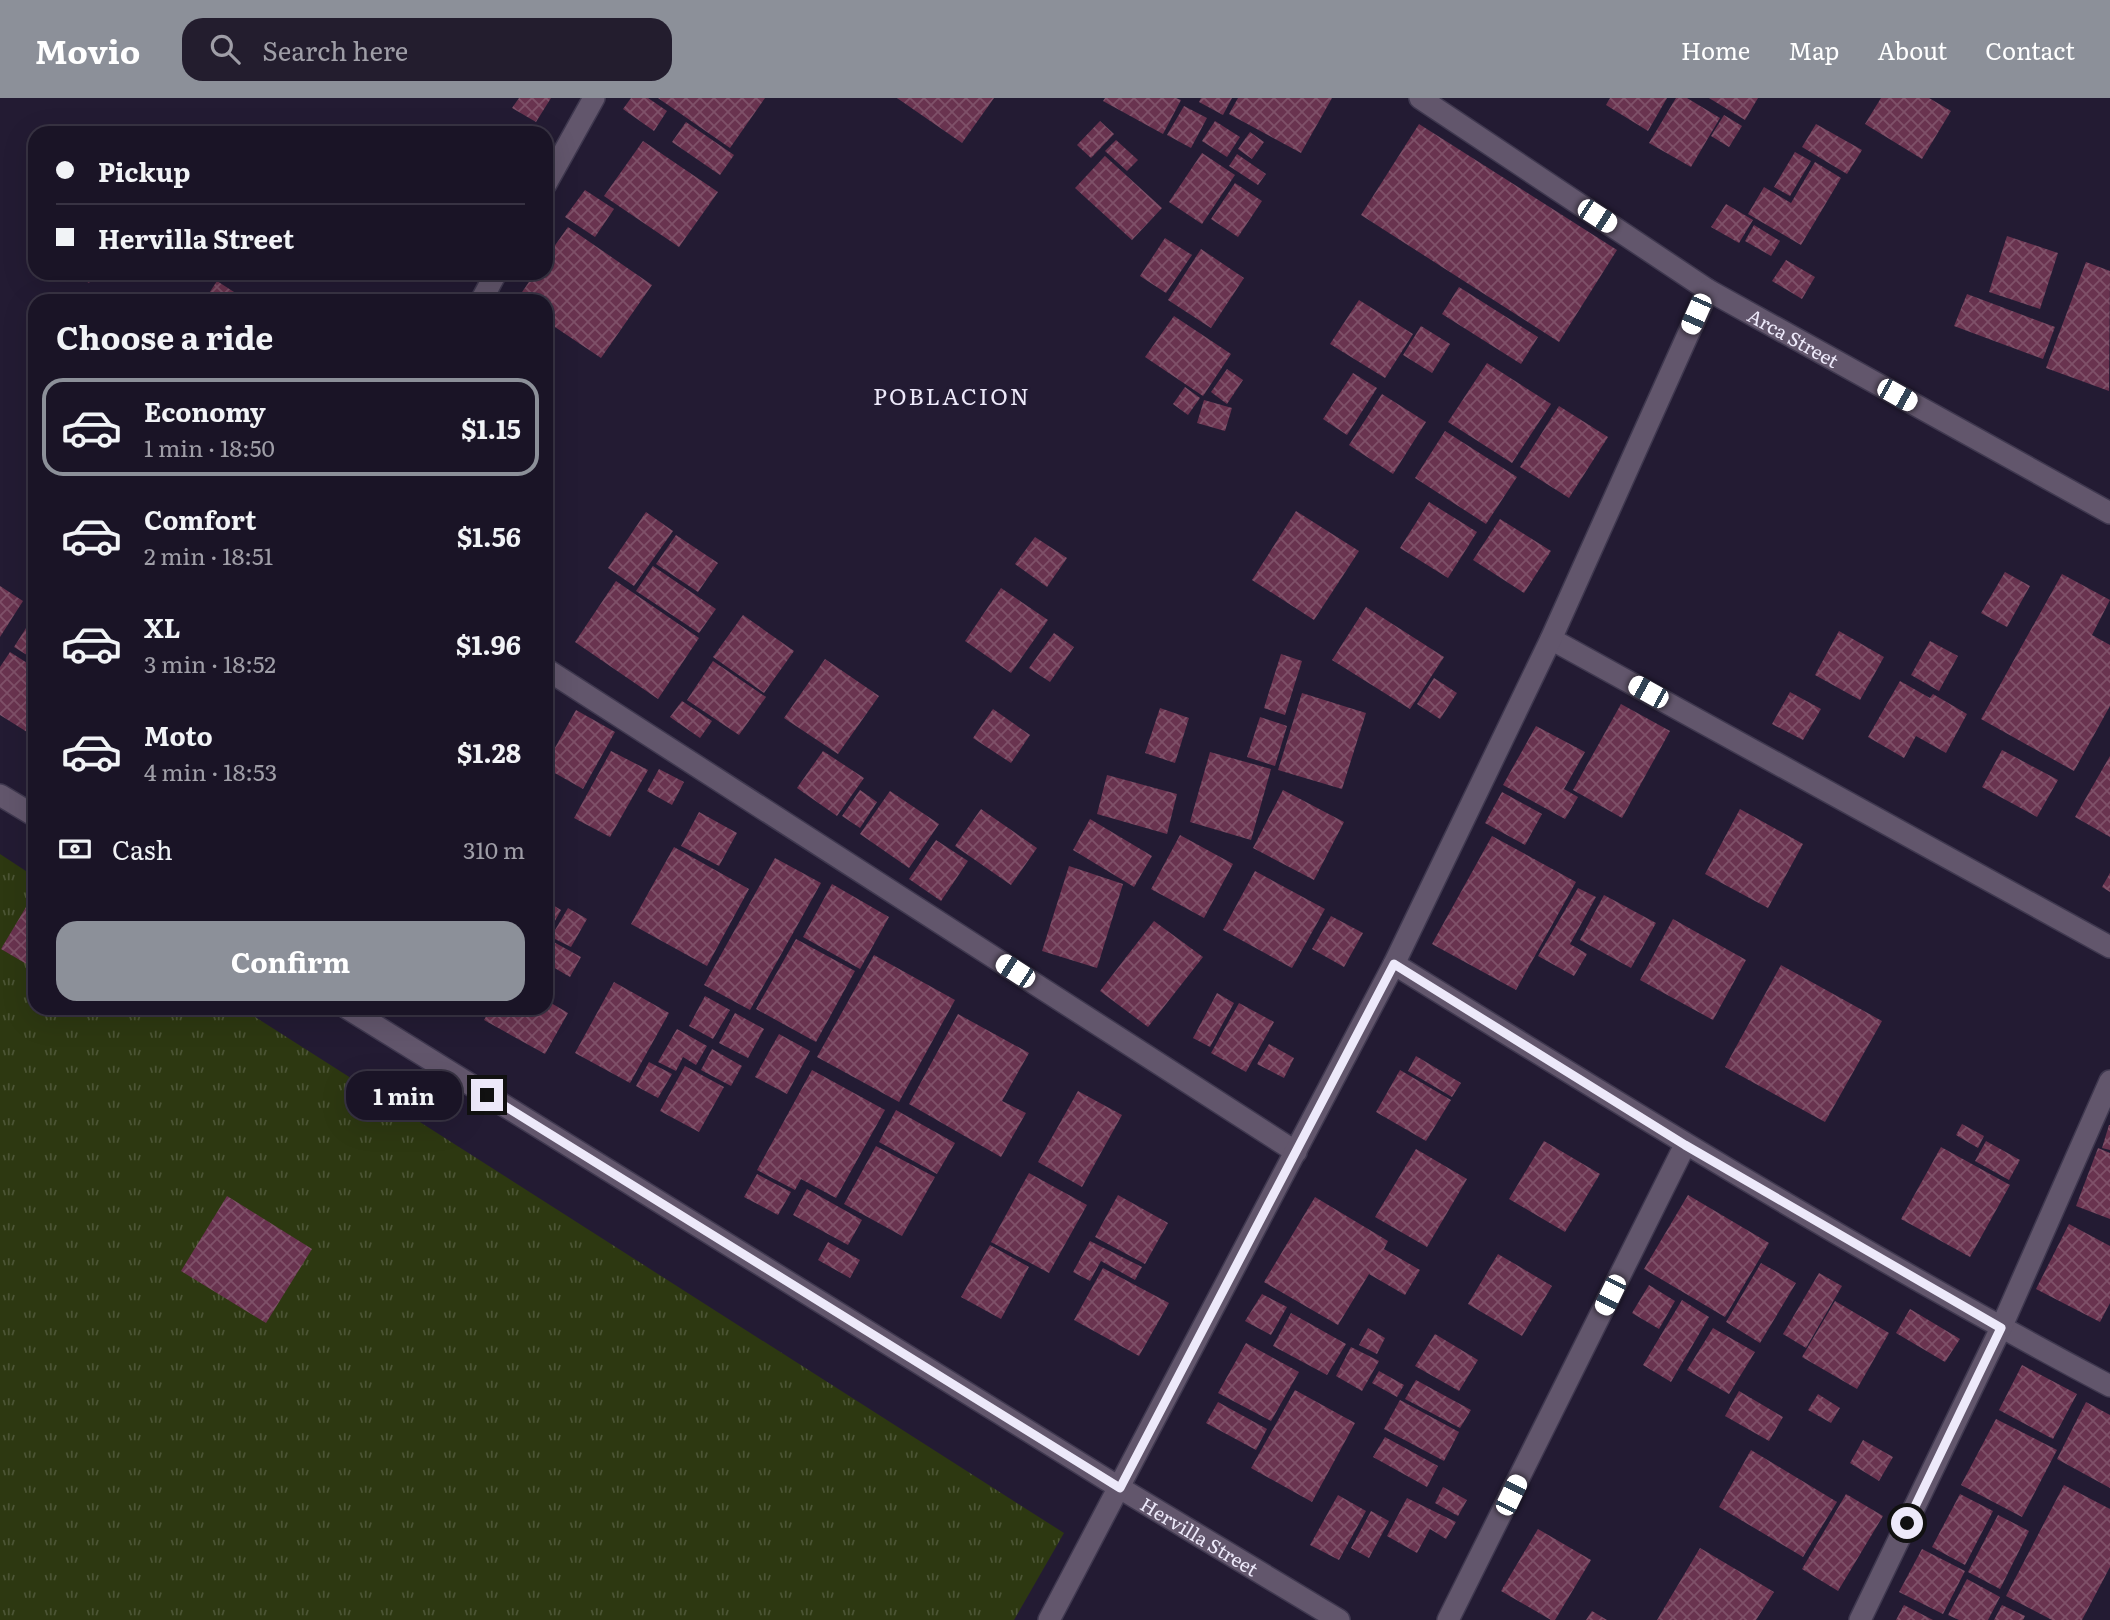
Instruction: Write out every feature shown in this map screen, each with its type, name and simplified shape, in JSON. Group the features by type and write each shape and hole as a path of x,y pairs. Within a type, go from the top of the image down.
{"street":[{"path":"553,171 594,98"},
{"name":"Arca Street","path":"1420,98 1707,289 2110,513"},
{"path":"1049,1620 1394,964 1551,639 1707,289"},
{"path":"1551,639 2110,947"},
{"path":"553,674 1296,1152"},
{"path":"0,794 28,812"},
{"path":"1394,964 1685,1145 2001,1328 2110,1386"},
{"name":"Hervilla Street","path":"358,1015 1120,1488 1339,1620"},
{"path":"1860,1620 2001,1328 2110,1081"},
{"path":"1448,1620 1685,1145"}],"green space":[{"path":"0,854 28,872 28,1015 252,1015 1064,1533 1014,1620 0,1620"}],"building":[{"path":"519,98 551,98 536,122 512,108"},
{"path":"631,98 648,98 667,111 654,131 623,109"},
{"path":"658,98 765,98 730,148"},
{"path":"897,98 994,98 962,143"},
{"path":"1105,98 1181,100 1163,134 1103,101"},
{"path":"1201,98 1232,98 1223,115 1199,102"},
{"path":"1238,98 1332,98 1301,153 1229,114"},
{"path":"1610,98 1667,98 1648,131 1606,105"},
{"path":"1676,98 1687,98 1720,118 1691,167 1649,143"},
{"path":"1709,98 1758,98 1745,120"},
{"path":"1881,98 1929,98 1951,111 1922,159 1865,124"},
{"path":"1184,106 1207,118 1191,148 1167,135"},
{"path":"1724,115 1742,126 1729,147 1711,136"},
{"path":"1100,121 1114,134 1091,158 1077,145"},
{"path":"1215,121 1240,137 1227,157 1202,141"},
{"path":"686,122 734,155 720,175 672,142"},
{"path":"1419,124 1617,250 1559,342 1361,215"},
{"path":"1816,124 1862,150 1847,174 1802,147"},
{"path":"1250,132 1264,142 1252,159 1238,149"},
{"path":"1116,140 1138,160 1127,171 1105,151"},
{"path":"643,141 718,192 679,247 604,196"},
{"path":"1795,152 1811,161 1790,196 1774,187"},
{"path":"1202,153 1235,175 1202,224 1169,202"},
{"path":"1237,154 1266,174 1258,185 1229,166"},
{"path":"1105,156 1162,208 1132,240 1075,188"},
{"path":"1815,162 1841,178 1801,245 1748,214 1764,187 1791,203"},
{"path":"1235,183 1262,201 1238,237 1211,219"},
{"path":"585,190 614,209 595,237 565,217"},
{"path":"1726,204 1753,220 1739,243 1711,227"},
{"path":"1754,225 1780,241 1771,256 1745,241"},
{"path":"568,227 652,285 601,358 553,326 553,294 521,294 530,280 553,280 553,248"},
{"path":"2007,236 2058,253 2040,309 1989,292"},
{"path":"1165,238 1192,255 1166,293 1140,276"},
{"path":"1201,249 1244,278 1211,328 1168,300"},
{"path":"1786,260 1815,277 1802,299 1772,281"},
{"path":"2086,262 2110,271 2109,391 2046,368"},
{"path":"217,281 237,294 209,294"},
{"path":"1459,287 1538,337 1521,364 1442,314"},
{"path":"1967,294 2055,327 2043,359 1954,326"},
{"path":"1359,300 1413,334 1385,378 1330,344"},
{"path":"1174,316 1231,354 1203,396 1145,357"},
{"path":"1421,326 1450,344 1432,373 1403,355"},
{"path":"1487,363 1551,404 1512,463 1448,422"},
{"path":"1227,369 1243,380 1227,404 1211,392"},
{"path":"1353,373 1377,388 1347,435 1323,419"},
{"path":"1185,387 1200,398 1188,415 1173,404"},
{"path":"1382,394 1426,422 1393,474 1349,445"},
{"path":"1204,400 1232,408 1225,431 1197,423"},
{"path":"1559,406 1608,437 1569,498 1520,467"},
{"path":"1445,431 1517,477 1486,524 1415,478"},
{"path":"1429,502 1477,532 1448,578 1400,548"},
{"path":"1296,511 1359,551 1314,620 1252,580"},
{"path":"646,512 673,531 634,586 608,568"},
{"path":"1500,519 1551,551 1524,593 1473,560"},
{"path":"676,535 718,563 698,592 656,564"},
{"path":"1035,537 1067,558 1047,587 1015,564"},
{"path":"653,566 716,609 699,633 636,591"},
{"path":"2005,572 2030,586 2007,627 1981,613"},
{"path":"2062,574 2110,600 2092,635 2110,645 2110,706 2074,771 1981,719"},
{"path":"616,581 699,638 658,699 575,642"},
{"path":"0,586 23,601 0,637"},
{"path":"1001,588 1048,620 1011,673 965,641"},
{"path":"1366,607 1444,657 1410,709 1332,660"},
{"path":"743,615 794,651 764,693 713,657"},
{"path":"28,625 28,656 14,647"},
{"path":"1839,631 1884,657 1860,700 1815,675"},
{"path":"1054,633 1074,647 1050,682 1029,668"},
{"path":"1930,641 1958,656 1939,691 1911,675"},
{"path":"10,652 28,664 28,733 0,715 0,667"},
{"path":"1281,654 1302,661 1285,715 1264,708"},
{"path":"825,659 879,696 838,754 784,718"},
{"path":"713,661 766,697 739,735 687,700"},
{"path":"1434,678 1457,693 1440,719 1417,704"},
{"path":"1900,681 1930,698 1933,694 1967,714 1946,753 1916,736 1904,758 1868,737"},
{"path":"1790,692 1821,709 1803,740 1772,724"},
{"path":"1302,693 1366,713 1342,789 1278,770"},
{"path":"682,701 712,721 700,738 670,717"},
{"path":"1621,704 1670,731 1622,818 1573,790"},
{"path":"1160,708 1189,718 1175,763 1145,753"},
{"path":"993,709 1030,735 1011,763 973,738"},
{"path":"576,710 615,732 583,789 553,772 553,751"},
{"path":"1260,717 1287,726 1275,766 1247,757"},
{"path":"1536,726 1585,752 1564,789 1578,797 1565,819 1503,785"},
{"path":"2002,750 2058,780 2037,817 1982,787"},
{"path":"611,751 648,770 610,837 574,818"},
{"path":"823,751 864,778 837,816 797,788"},
{"path":"1210,752 1271,769 1251,840 1190,822"},
{"path":"2110,756 2110,837 2075,817"},
{"path":"659,769 684,782 672,805 647,791"},
{"path":"1107,775 1177,794 1167,834 1097,814"},
{"path":"860,790 877,802 860,828 842,816"},
{"path":"1283,790 1344,822 1314,880 1253,848"},
{"path":"890,791 939,824 909,868 860,834"},
{"path":"1502,792 1542,814 1525,845 1485,823"},
{"path":"981,809 1037,848 1011,885 955,846"},
{"path":"1740,809 1803,844 1768,908 1705,874"},
{"path":"699,812 737,833 719,866 681,846"},
{"path":"1090,819 1152,856 1134,887 1073,850"},
{"path":"1180,835 1233,864 1204,918 1151,889"},
{"path":"1492,836 1576,882 1516,990 1432,944"},
{"path":"936,840 968,861 941,901 909,879"},
{"path":"674,847 749,889 707,966 631,924"},
{"path":"775,858 821,883 750,1010 704,985"},
{"path":"1069,866 1123,884 1097,968 1042,951"},
{"path":"1255,871 1325,909 1292,968 1223,930"},
{"path":"2110,873 2110,892 2102,887"},
{"path":"832,884 889,917 860,969 803,937"},
{"path":"1578,888 1596,897 1570,944 1587,954 1574,976 1538,956"},
{"path":"1604,895 1656,923 1631,968 1580,940"},
{"path":"28,904 28,965 1,949"},
{"path":"553,905 561,910 553,924"},
{"path":"568,908 587,919 571,947 553,938"},
{"path":"1331,916 1363,933 1344,967 1312,949"},
{"path":"1673,919 1746,960 1713,1020 1640,980"},
{"path":"1154,921 1203,957 1148,1027 1100,991"},
{"path":"796,939 855,971 816,1042 756,1009"},
{"path":"553,942 581,957 570,977 553,967"},
{"path":"874,955 955,1000 899,1102 817,1057"},
{"path":"1781,965 1882,1021 1825,1122 1725,1067"},
{"path":"614,982 669,1013 630,1083 575,1053"},
{"path":"1217,993 1234,1003 1210,1047 1193,1038"},
{"path":"705,996 730,1010 713,1039 689,1026"},
{"path":"1239,1003 1274,1022 1246,1072 1211,1053"},
{"path":"553,1004 568,1013 545,1054 484,1020 487,1015 553,1015"},
{"path":"735,1013 764,1029 748,1058 719,1043"},
{"path":"958,1014 1029,1053 1002,1101 1026,1113 1001,1157 909,1104"},
{"path":"677,1029 707,1046 696,1065 683,1057 676,1071 658,1062"},
{"path":"779,1034 810,1051 787,1094 755,1077"},
{"path":"1269,1044 1294,1058 1284,1078 1257,1064"},
{"path":"712,1049 742,1066 731,1086 701,1070"},
{"path":"1416,1056 1461,1083 1452,1097 1408,1071"},
{"path":"649,1062 672,1074 658,1098 636,1086"},
{"path":"685,1066 724,1087 699,1132 660,1111"},
{"path":"812,1070 885,1110 836,1198 801,1179 795,1190 757,1170"},
{"path":"1400,1070 1451,1100 1426,1141 1376,1112"},
{"path":"1078,1091 1122,1115 1082,1187 1038,1162"},
{"path":"896,1110 955,1143 937,1174 879,1142"},
{"path":"1962,1124 1984,1136 1978,1148 1956,1135"},
{"path":"2110,1125 2110,1150 2102,1148"},
{"path":"1544,1141 1600,1174 1565,1232 1509,1199"},
{"path":"1986,1141 2020,1160 2009,1180 1975,1161"},
{"path":"876,1146 935,1177 902,1236 844,1204"},
{"path":"1941,1147 2010,1185 1970,1257 1901,1219"},
{"path":"2098,1148 2110,1153 2110,1219 2076,1206"},
{"path":"1416,1149 1467,1179 1427,1247 1375,1217"},
{"path":"1029,1173 1087,1205 1049,1273 991,1242"},
{"path":"757,1174 791,1192 778,1215 744,1197"},
{"path":"807,1189 862,1220 848,1245 793,1215"},
{"path":"1118,1195 1168,1223 1145,1264 1095,1237"},
{"path":"1688,1195 1769,1243 1725,1317 1644,1269"},
{"path":"227,1196 312,1249 266,1323 181,1271"},
{"path":"1315,1197 1388,1241 1384,1249 1420,1270 1405,1295 1369,1274 1338,1325 1264,1282"},
{"path":"2069,1224 2110,1246 2110,1303 2100,1322 2036,1289"},
{"path":"1090,1241 1142,1267 1135,1280 1101,1261 1090,1281 1073,1272"},
{"path":"828,1242 860,1260 850,1278 818,1260"},
{"path":"990,1245 1029,1267 1001,1319 961,1297"},
{"path":"1498,1254 1552,1286 1522,1336 1468,1304"},
{"path":"1761,1263 1796,1283 1760,1343 1726,1322"},
{"path":"1103,1268 1169,1303 1139,1356 1074,1320"},
{"path":"1819,1273 1842,1286 1806,1348 1783,1334"},
{"path":"1649,1285 1675,1301 1659,1329 1632,1313"},
{"path":"1262,1294 1287,1307 1271,1335 1245,1321"},
{"path":"1682,1300 1709,1317 1671,1382 1643,1365"},
{"path":"1835,1301 1889,1333 1857,1389 1802,1357"},
{"path":"1910,1309 1960,1339 1945,1362 1896,1333"},
{"path":"1291,1313 1346,1344 1327,1375 1273,1346"},
{"path":"1368,1328 1385,1338 1377,1354 1359,1345"},
{"path":"1713,1328 1755,1352 1729,1394 1687,1370"},
{"path":"1435,1334 1478,1360 1459,1391 1415,1366"},
{"path":"1246,1343 1299,1372 1271,1421 1218,1393"},
{"path":"1351,1347 1379,1361 1362,1391 1336,1376"},
{"path":"2022,1365 2077,1394 2053,1439 1999,1410"},
{"path":"1379,1371 1404,1385 1397,1397 1372,1383"},
{"path":"1416,1380 1471,1410 1460,1428 1405,1399"},
{"path":"1295,1390 1355,1423 1312,1502 1251,1468"},
{"path":"1739,1391 1783,1417 1769,1441 1725,1416"},
{"path":"1818,1394 1840,1408 1831,1423 1808,1410"},
{"path":"1400,1400 1459,1432 1444,1461 1384,1429"},
{"path":"1218,1402 1267,1429 1256,1450 1206,1423"},
{"path":"2086,1402 2110,1415 2110,1488 2057,1459"},
{"path":"1996,1419 2057,1450 2022,1517 1961,1485"},
{"path":"1385,1437 1438,1466 1427,1487 1373,1457"},
{"path":"1863,1440 1893,1457 1879,1481 1850,1463"},
{"path":"1751,1450 1837,1502 1803,1557 1719,1507"},
{"path":"2064,1485 2110,1509 2110,1567 2082,1620 2052,1620 2006,1596"},
{"path":"1443,1487 1467,1500 1458,1516 1435,1503"},
{"path":"1846,1494 1883,1516 1838,1591 1802,1569"},
{"path":"1960,1494 1993,1511 1965,1565 1932,1547"},
{"path":"1338,1495 1366,1511 1339,1560 1310,1545"},
{"path":"1407,1498 1456,1522 1446,1539 1430,1529 1417,1553 1387,1536"},
{"path":"1371,1511 1389,1521 1369,1558 1351,1548"},
{"path":"1998,1515 2029,1531 2000,1589 1968,1572"},
{"path":"1538,1529 1591,1560 1555,1620 1501,1591"},
{"path":"1700,1548 1774,1592 1756,1620 1657,1620"},
{"path":"1922,1549 1965,1571 1943,1614 1899,1592"},
{"path":"1967,1579 2000,1597 1988,1620 1959,1620 1948,1615"},
{"path":"1904,1605 1933,1620 1896,1620"},
{"path":"2002,1605 2025,1616 2023,1620 1994,1620"},
{"path":"1592,1611 1607,1620 1586,1620"}],"district":[{"name":"POBLACION","path":"952,395"}],"route":[{"path":"487,1095 1120,1488 1394,964 1685,1145 2001,1328 1907,1523"}]}
